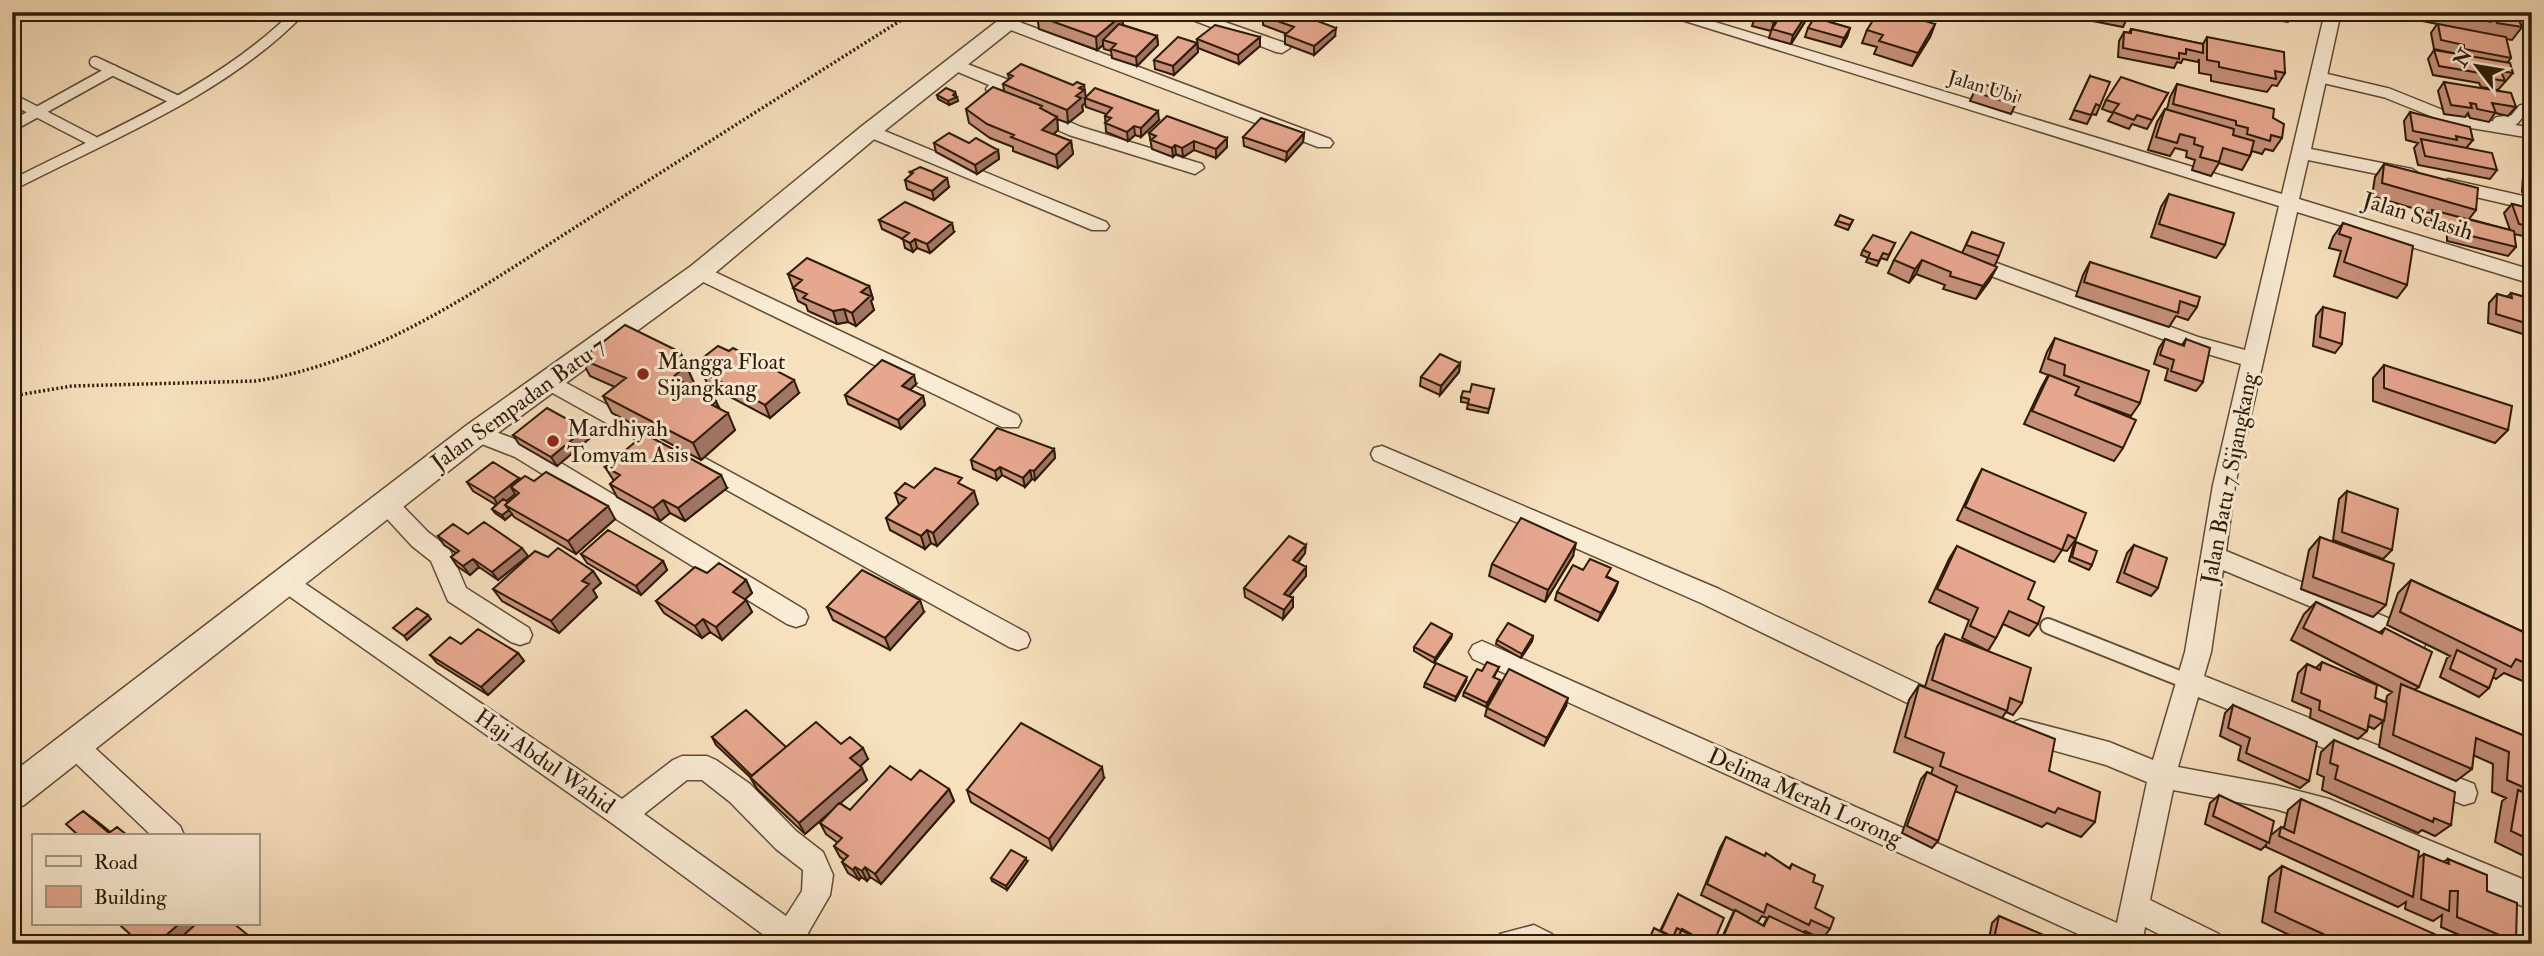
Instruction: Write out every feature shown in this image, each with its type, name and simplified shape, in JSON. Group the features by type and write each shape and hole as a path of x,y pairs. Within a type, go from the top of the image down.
{"street":[{"path":"1180,12 1282,48"},
{"name":"Jalan Ubi","path":"1664,12 2290,203"},
{"name":"Jalan Batu 7 Sijangkang","path":"2127,943 2162,776 2198,652 2224,485 2333,12"},
{"path":"1016,17 1324,143"},
{"name":"Jalan Sempadan Batu 7","path":"12,794 288,582 385,502 700,272 870,131 1016,17"},
{"path":"957,65 1000,83 995,89 998,97 1075,131 1195,168"},
{"path":"870,131 1098,226"},
{"path":"2302,153 2405,173 2472,192 2532,204"},
{"name":"Jalan Selasih","path":"2290,203 2532,277"},
{"path":"1954,255 2191,342 2252,360"},
{"path":"700,272 1010,421"},
{"path":"548,381 1018,640"},
{"path":"477,433 534,458 796,617"},
{"path":"1382,454 1668,581 1710,596 1912,695 1981,722 2109,754 2162,776 2275,797 2329,812 2532,897"},
{"path":"385,502 420,539 441,555 457,594 520,635"},
{"path":"2213,556 2415,640"},
{"name":"Haji Abdul Wahid","path":"288,582 623,815 795,940"},
{"name":"Delima Merah Lorong","path":"1482,652 2127,943"},
{"path":"2189,682 2464,793"},
{"path":"75,746 169,834"},
{"path":"623,815 682,768 707,768 740,793 786,839 813,861 818,875 816,895 795,940"},
{"path":"2135,907 2195,934 2209,944"},
{"path":"1510,944 1534,939 1542,944"}],"lane":[{"path":"12,185 221,77 254,55 299,12"},
{"path":"95,62 176,100"},
{"path":"12,126 113,70"},
{"path":"2319,77 2374,89 2432,113 2476,125 2532,133"},
{"path":"12,99 93,141"},
{"path":"2476,125 2514,120 2522,110"},
{"path":"2048,626 2189,682"}],"path":[{"path":"12,396 64,387 257,381 349,355 429,317 475,290 914,12"}],"building":[{"path":"1042,12 1113,12 1122,15 1096,37 1037,16"},
{"path":"1268,12 1294,12 1336,28 1314,46 1285,35 1294,27 1263,16"},
{"path":"1758,12 1781,12 1774,22 1755,17"},
{"path":"1783,12 1808,12 1793,35 1772,29"},
{"path":"1878,12 1896,12 1935,24 1918,53 1879,41 1883,35 1867,30"},
{"path":"2450,12 2515,12 2522,27 2497,23 2495,18 2491,22"},
{"path":"1817,13 1832,18 1829,22 1850,28 1844,38 1808,28"},
{"path":"1119,24 1157,36 1136,57 1111,49 1116,44 1103,40"},
{"path":"2438,24 2506,37 2511,58 2464,49 2464,45 2441,40"},
{"path":"1215,25 1260,37 1238,55 1197,39"},
{"path":"2131,29 2203,44 2203,53 2186,49 2186,54 2179,53 2179,59 2123,48 2124,32 2131,33"},
{"path":"1178,37 1197,43 1173,66 1154,60"},
{"path":"2207,37 2284,52 2285,73 2275,71 2276,79 2219,67 2219,62 2207,60"},
{"path":"2434,50 2510,63 2513,73 2501,71 2505,81 2488,78 2486,74 2439,66"},
{"path":"1021,64 1073,85 1077,82 1084,85 1079,88 1084,90 1076,96 1081,98 1067,110 1003,84 1013,76 1008,74"},
{"path":"2090,76 2110,82 2100,106 2096,104 2091,115 2074,110"},
{"path":"2121,77 2168,93 2152,120 2137,115 2134,120 2113,112 2119,104 2106,100"},
{"path":"2444,82 2511,93 2516,107 2492,103 2496,113 2477,109 2476,104 2470,103 2472,108 2451,105"},
{"path":"1979,83 2020,95 2016,105 1974,92"},
{"path":"2177,84 2274,109 2273,118 2284,124 2282,138 2271,135 2270,141 2247,134 2248,128 2236,125 2236,121 2173,104"},
{"path":"993,87 1042,106 1040,108 1057,117 1042,130 1071,141 1056,155 1011,137 1014,135 987,124 966,109"},
{"path":"946,88 955,92 953,95 957,97 948,101 937,95"},
{"path":"1095,88 1158,111 1141,128 1134,126 1127,132 1105,123 1111,118 1105,116 1112,108 1085,98"},
{"path":"2165,109 2234,129 2233,135 2254,141 2250,156 2223,148 2219,162 2200,157 2203,147 2194,144 2195,138 2180,134 2177,143 2156,137"},
{"path":"2410,112 2470,127 2473,140 2456,136 2457,140 2413,131"},
{"path":"1167,116 1227,138 1216,149 1194,141 1182,148 1175,145 1172,148 1151,140 1156,136 1149,133"},
{"path":"1261,118 1304,133 1287,152 1243,137"},
{"path":"949,133 969,143 976,138 998,150 975,165 934,143"},
{"path":"2421,139 2492,153 2497,170 2425,156"},
{"path":"2384,164 2478,188 2476,210 2382,183"},
{"path":"920,167 947,178 932,191 905,180 913,173 910,172"},
{"path":"2532,167 2532,184 2529,183"},
{"path":"2169,194 2234,213 2225,245 2159,224"},
{"path":"2528,201 2532,202 2532,227 2519,224 2512,204 2529,208"},
{"path":"905,202 952,223 927,244 915,239 910,243 902,239 909,233 879,220"},
{"path":"2432,210 2514,231 2516,247 2455,232 2454,225 2432,219"},
{"path":"1840,215 1853,220 1850,225 1837,221"},
{"path":"2343,223 2413,246 2407,285 2344,262 2351,238 2339,234"},
{"path":"1911,232 1997,267 1983,286 1950,276 1951,272 1922,260 1915,269 1894,260"},
{"path":"1972,232 2004,243 1999,256 1966,245"},
{"path":"1873,235 1895,243 1889,255 1883,253 1879,261 1868,258 1870,253 1863,250"},
{"path":"807,258 869,286 861,292 870,296 852,313 844,309 833,311 803,298 807,294 793,288 802,280 788,274"},
{"path":"2090,262 2200,297 2197,307 2180,301 2178,313 2084,282"},
{"path":"2511,293 2532,299 2532,325 2496,314 2497,294 2512,298"},
{"path":"2323,307 2345,313 2342,344 2320,337"},
{"path":"625,325 680,352 671,359 686,366 673,377 714,398 712,399 716,401 712,405 728,413 693,443 603,396 626,378 581,359"},
{"path":"2055,338 2149,371 2140,403 2064,375 2065,365 2048,359"},
{"path":"2165,339 2184,346 2186,339 2210,348 2203,382 2171,371 2174,360 2160,355"},
{"path":"718,346 729,351 733,348 794,380 765,405 702,372 710,365 700,360"},
{"path":"1440,354 1460,363 1441,386 1421,377"},
{"path":"882,360 914,375 902,386 923,396 898,420 845,395"},
{"path":"2384,365 2512,406 2508,430 2384,388"},
{"path":"2049,375 2079,387 2075,395 2136,420 2123,448 2032,411"},
{"path":"1472,384 1494,389 1489,409 1468,404 1469,399 1461,397 1463,391 1470,392"},
{"path":"547,408 585,429 551,457 513,435"},
{"path":"997,428 1054,449 1034,471 1030,470 1023,478 1000,467 995,471 971,460"},
{"path":"645,434 721,475 678,508 663,500 653,508 610,484 620,475 605,467"},
{"path":"493,462 519,478 494,498 467,482"},
{"path":"935,468 962,478 958,483 974,491 933,533 927,530 921,536 886,518 906,498 895,493 905,483 914,488"},
{"path":"1982,469 2086,513 2076,539 2068,535 2062,550 1965,507"},
{"path":"546,472 608,506 568,541 505,505 519,493 511,487 525,476 534,481"},
{"path":"2347,491 2398,509 2392,550 2342,532"},
{"path":"503,499 508,502 505,505 509,510 502,515 492,509"},
{"path":"1521,518 1576,543 1548,590 1492,564"},
{"path":"484,522 522,548 492,572 473,559 463,566 451,557 459,551 438,536 453,524 468,534"},
{"path":"608,530 663,561 636,586 581,554"},
{"path":"1289,536 1306,545 1293,560 1306,567 1284,594 1293,598 1284,610 1244,588"},
{"path":"2320,537 2394,564 2386,605 2313,577"},
{"path":"2076,542 2097,551 2092,565 2072,557"},
{"path":"2134,545 2167,558 2158,588 2124,573"},
{"path":"1957,546 2035,582 2028,599 2044,607 2038,624 2009,611 1996,638 1970,626 1978,608 1937,589"},
{"path":"558,548 593,571 582,581 589,584 551,621 493,589 535,551 548,557"},
{"path":"1590,559 1611,568 1606,577 1618,582 1601,613 1557,592 1573,565 1583,570"},
{"path":"719,563 746,580 733,592 746,600 716,627 703,619 695,626 656,601 695,567 707,573"},
{"path":"862,570 920,600 885,638 827,607"},
{"path":"2411,580 2532,636 2532,666 2516,659 2511,667 2400,612"},
{"path":"2316,602 2382,634 2385,628 2432,652 2419,687 2303,628"},
{"path":"417,608 428,615 404,636 393,628"},
{"path":"1431,623 1452,634 1435,658 1414,647"},
{"path":"1508,623 1533,636 1522,654 1497,640"},
{"path":"478,629 518,653 481,687 430,655 450,637 461,644"},
{"path":"1945,634 2031,668 2022,703 2010,698 2007,711 1932,680"},
{"path":"2457,650 2496,669 2489,688 2450,669"},
{"path":"1487,662 1499,667 1493,677 1500,680 1487,703 1464,692 1477,669 1482,671"},
{"path":"2322,662 2377,685 2375,698 2387,703 2384,721 2370,715 2367,731 2319,710 2320,701 2301,693 2307,664 2320,670"},
{"path":"1436,663 1467,677 1456,697 1425,683"},
{"path":"1509,669 1568,698 1547,738 1487,708"},
{"path":"2401,684 2532,739 2532,791 2507,780 2509,752 2476,738 2472,769 2393,735"},
{"path":"1919,685 2055,739 2049,771 2100,792 2095,822 2058,808 2055,813 1940,766 1944,753 1905,737"},
{"path":"2233,705 2317,742 2309,781 2246,753 2250,738 2228,728"},
{"path":"746,710 786,747 752,776 712,737"},
{"path":"816,722 841,744 850,737 863,748 850,758 862,768 799,823 750,777"},
{"path":"1021,723 1102,767 1049,839 967,790"},
{"path":"2334,740 2455,792 2451,825 2434,818 2433,822 2335,779 2338,766 2330,763"},
{"path":"890,766 911,780 920,770 949,789 875,874 865,867 862,871 855,867 853,870 842,862 848,856 834,846 842,838 820,823 839,803 850,810"},
{"path":"1927,772 1957,786 1938,841 1907,826"},
{"path":"2518,790 2532,796 2532,841 2511,831"},
{"path":"2219,795 2274,821 2269,843 2213,816"},
{"path":"2301,799 2419,851 2413,897 2279,836 2281,827 2294,833"},
{"path":"83,811 109,833 117,827 126,834 77,834 66,824"},
{"path":"1726,837 1765,856 1766,853 1790,869 1792,864 1815,875 1813,882 1823,886 1815,908 1834,918 1830,929 1811,920 1809,925 1767,904 1764,913 1707,884"},
{"path":"1011,850 1026,858 1006,886 991,878"},
{"path":"2424,854 2449,864 2448,859 2487,875 2487,891 2517,903 2516,942 2457,917 2458,891 2450,891 2449,911 2421,899"},
{"path":"2282,866 2439,936 2438,944 2345,944 2275,912"},
{"path":"1678,894 1724,918 1713,944 1677,928 1673,937 1661,931"},
{"path":"1735,910 1764,926 1769,916 1824,944 1720,944"},
{"path":"1999,916 2058,941 2057,944 1993,943"},
{"path":"178,925 156,944 141,944 121,926"},
{"path":"195,925 235,925 259,944 174,944"},
{"path":"1654,928 1677,940 1682,929 1709,944 1647,944"}],"place":[{"name":"Mangga Float Sijangkang","path":"643,374"},
{"name":"Mardhiyah Tomyam Asis","path":"553,441"}]}
